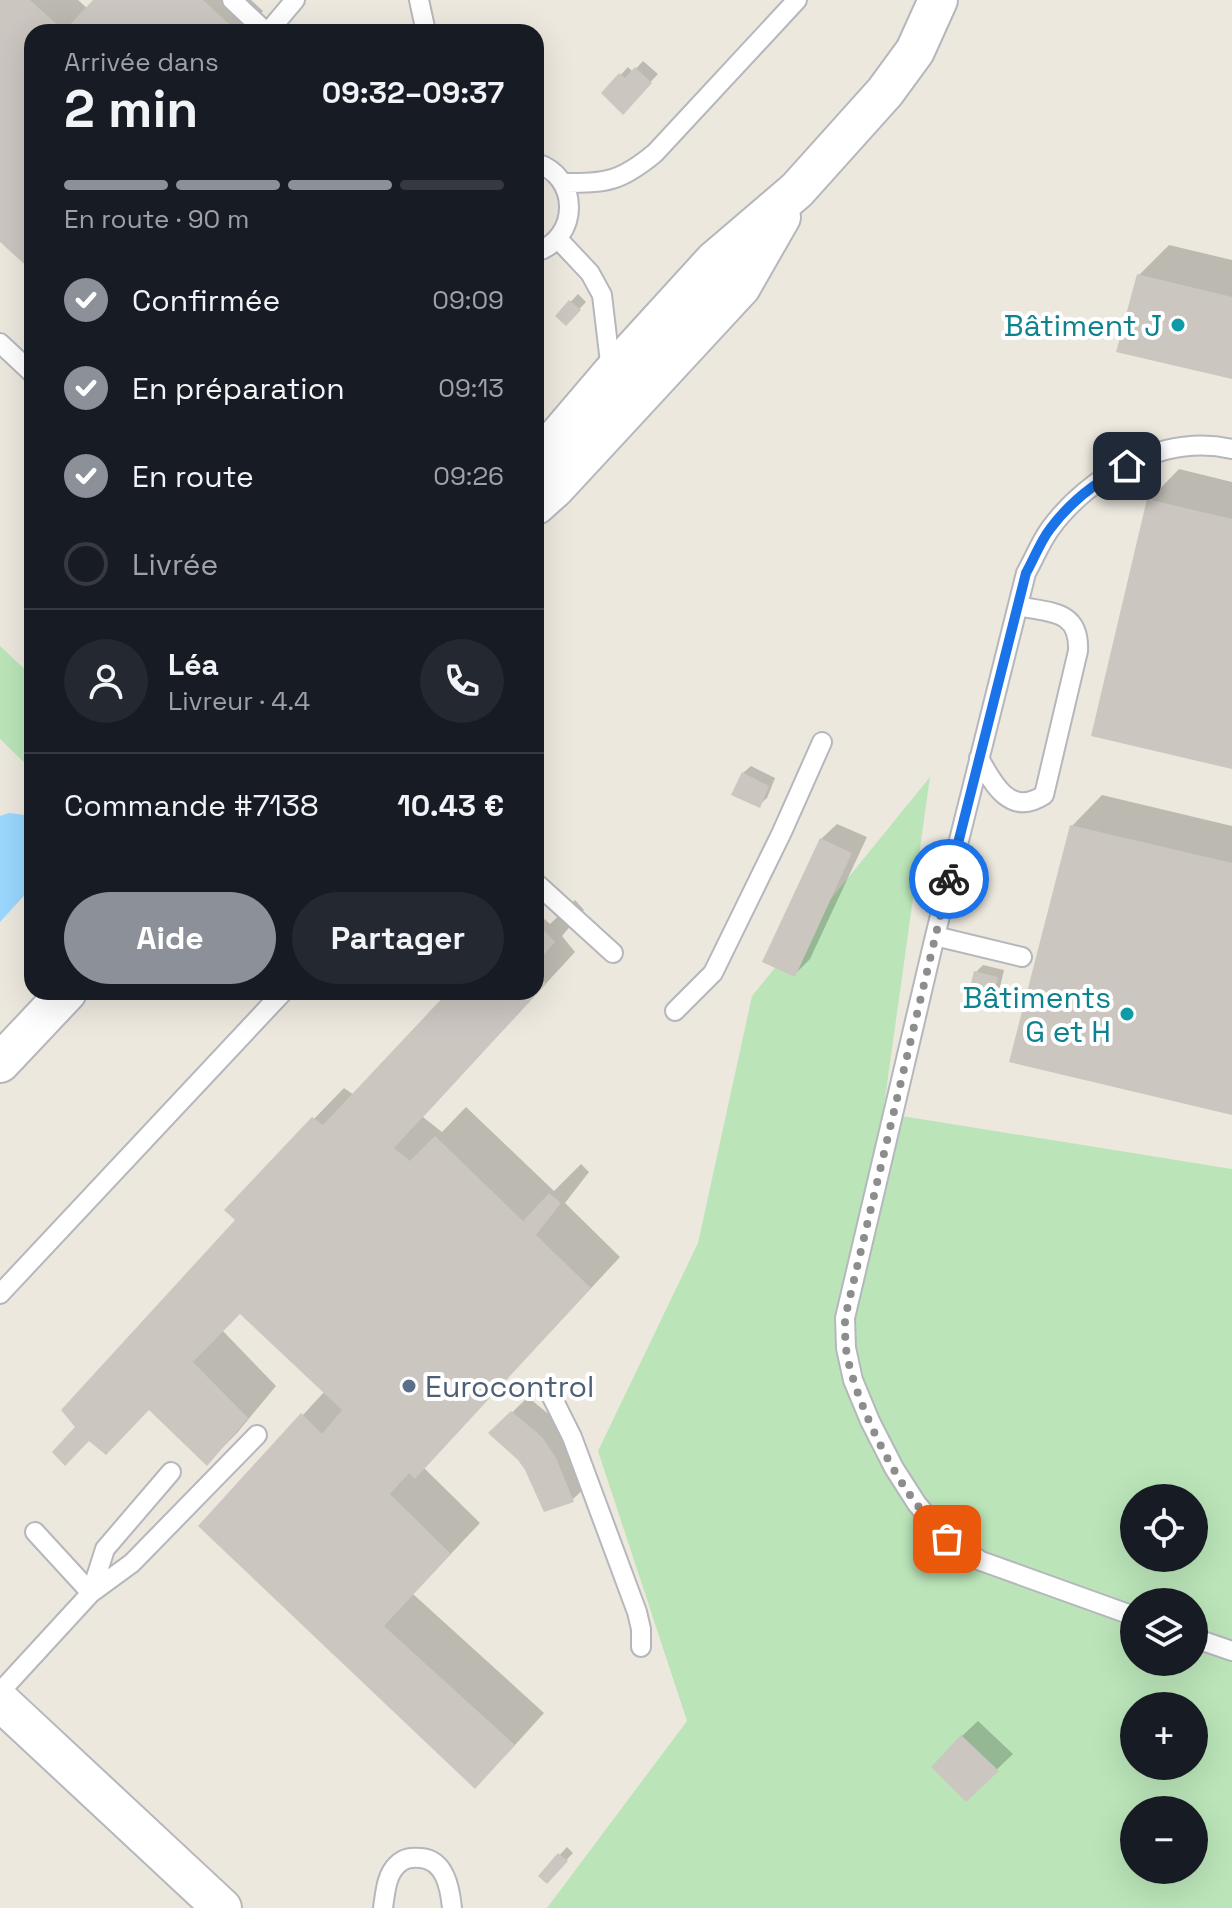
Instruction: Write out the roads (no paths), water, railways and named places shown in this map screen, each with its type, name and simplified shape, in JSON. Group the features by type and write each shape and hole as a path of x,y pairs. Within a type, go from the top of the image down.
{"street":[{"path":"544,453 714,261 797,190 885,92 915,51 938,0"},
{"path":"544,498 741,287 797,190"},
{"path":"0,1063 59,1000"},
{"path":"0,1701 222,1908"}],"lane":[{"path":"232,0 258,24"},
{"path":"274,24 295,0"},
{"path":"419,0 424,24"},
{"path":"563,183 615,179 635,170 655,153 797,0"},
{"path":"544,167 554,172 563,183 569,212 566,226 558,239 544,249"},
{"path":"558,239 590,273 602,295 611,374"},
{"path":"0,343 24,366"},
{"path":"1120,1611 981,1561 947,1539 917,1504 870,1421 853,1380 846,1348 845,1318 935,936 1026,573 1049,530 1074,502 1106,476 1148,455 1188,445 1232,449"},
{"path":"979,758 994,785 1007,797 1022,803 1044,795 1078,651 1078,637 1073,623 1062,615 1018,606"},
{"path":"675,1011 713,973 822,742"},
{"path":"544,890 613,953"},
{"path":"935,936 1022,957"},
{"path":"0,1294 276,1000"},
{"path":"552,1397 572,1437 637,1612 641,1647"},
{"path":"0,1692 91,1593 132,1563 257,1435"},
{"path":"91,1593 105,1549 171,1472"},
{"path":"35,1532 91,1593"},
{"path":"1208,1643 1232,1651"},
{"path":"383,1908 395,1866 410,1857 428,1858 443,1871 450,1889 452,1908"}],"water":[{"path":"9,813 24,815 24,896 0,922 0,816"}],"place":[{"name":"Bâtiment J","path":"1178,325"},
{"name":"Bâtiments G et H","path":"1127,1014"},
{"name":"Eurocontrol","path":"409,1386"}]}
